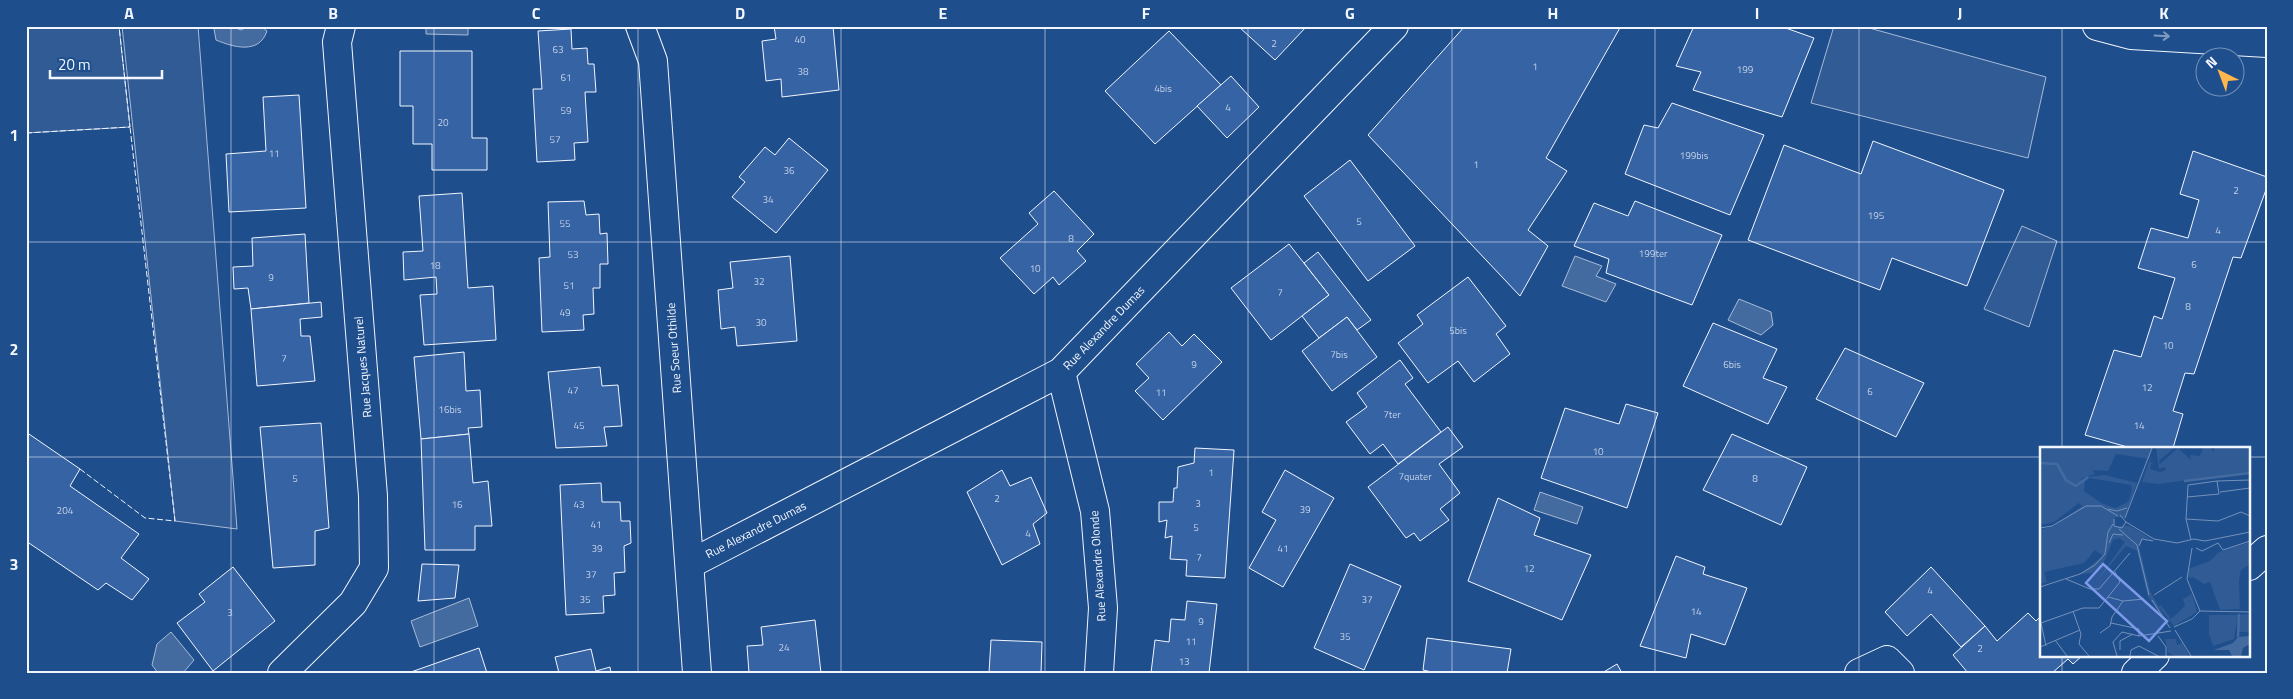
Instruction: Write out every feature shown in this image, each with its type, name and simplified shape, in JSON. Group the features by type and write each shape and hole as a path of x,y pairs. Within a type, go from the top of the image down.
{"street":[{"name":"Rue Jacques Naturel","path":"282,673 353,603 374,568 373,496 337,42 341,26"},
{"name":"Rue Soeur Othilde","path":"640,26 653,61 697,673"},
{"name":"Rue Alexandre Dumas","path":"690,564 1061,372 1394,26"},
{"path":"2097,26 2131,34 2267,43"},
{"name":"Rue Alexandre Olonde","path":"1061,372 1096,511 1103,608 1099,673"},
{"path":"2250,565 2267,550"},
{"path":"2136,673 2153,656"},
{"path":"1859,673 1887,660 1900,673"}],"shaded area":[{"path":"26,26 119,26 130,127 26,133"},
{"path":"122,26 198,26 237,529 175,521"},
{"path":"217,26 231,26 241,30 249,26 261,26 267,31 258,44 237,47 216,40 214,29"},
{"path":"426,26 468,26 468,35 426,34"},
{"path":"1834,26 1862,26 2046,77 2028,158 1811,103"},
{"path":"2022,226 2057,241 2029,327 1984,309"},
{"path":"1575,256 1602,266 1596,276 1616,284 1606,302 1562,286"},
{"path":"1739,299 1771,312 1773,325 1761,335 1728,320"},
{"path":"1540,492 1583,507 1577,524 1534,510"},
{"path":"469,598 478,626 420,647 411,621"},
{"path":"171,632 194,660 183,673 158,673 152,665 157,644"}],"building":[{"path":"774,26 833,26 839,90 782,97 781,79 766,81 762,41 776,39"},
{"path":"1238,26 1307,26 1275,60"},
{"path":"1465,26 1621,26 1546,158 1567,171 1528,230 1548,246 1520,296 1368,135"},
{"path":"1694,26 1780,26 1814,38 1782,117 1693,90 1701,72 1676,66"},
{"path":"571,29 572,49 587,48 588,64 594,64 596,92 585,92 588,142 574,143 575,160 537,162 533,89 542,89 538,31"},
{"path":"1169,31 1221,85 1155,144 1105,91"},
{"path":"400,51 472,51 472,138 487,138 487,170 432,170 432,144 413,144 413,106 400,106"},
{"path":"1231,76 1259,107 1227,138 1197,106"},
{"path":"299,95 306,208 229,212 226,154 266,151 263,97"},
{"path":"1672,103 1764,135 1730,215 1625,174 1644,125 1658,128"},
{"path":"789,138 828,170 776,233 732,197 745,182 739,177 765,147 775,155"},
{"path":"1873,141 2004,190 1967,286 1892,258 1880,290 1748,240 1784,145 1861,174"},
{"path":"2193,151 2267,177 2267,187 2241,258 2233,257 2194,374 2185,373 2173,411 2183,414 2173,447 2127,447 2085,435 2114,350 2141,357 2154,316 2162,319 2175,278 2138,268 2151,228 2188,238 2199,200 2180,194"},
{"path":"1350,160 1415,246 1368,281 1304,196"},
{"path":"1054,191 1094,234 1077,251 1086,261 1059,285 1053,277 1034,294 1000,258 1038,224 1029,213"},
{"path":"462,193 468,288 493,286 496,340 424,345 420,295 437,294 436,277 404,280 403,252 423,251 419,196"},
{"path":"584,201 586,215 599,214 600,234 607,233 608,264 600,264 600,288 593,288 594,314 583,315 584,330 542,332 539,258 550,257 548,202"},
{"path":"1635,201 1722,235 1692,305 1606,273 1609,259 1574,246 1594,203 1628,216"},
{"path":"305,234 309,303 251,309 248,288 234,289 233,267 253,266 252,238"},
{"path":"1289,244 1329,295 1271,340 1231,288"},
{"path":"1318,252 1371,320 1357,330 1347,317 1319,338 1302,316 1329,295 1304,263"},
{"path":"790,256 797,341 737,346 735,327 721,329 718,290 733,288 730,262"},
{"path":"1468,277 1506,326 1496,334 1510,354 1474,382 1458,361 1428,383 1398,343 1423,324 1417,315"},
{"path":"321,302 322,317 300,319 301,336 310,336 315,381 257,386 251,309"},
{"path":"1347,317 1377,357 1332,391 1302,351"},
{"path":"1713,323 1777,349 1763,378 1787,387 1768,424 1683,386"},
{"path":"1169,332 1182,346 1194,334 1222,362 1163,420 1135,391 1149,378 1136,364"},
{"path":"1845,348 1924,383 1896,437 1816,399"},
{"path":"464,352 466,391 480,390 482,427 468,428 469,434 421,439 414,357"},
{"path":"1400,360 1413,378 1405,384 1441,432 1398,464 1383,444 1370,454 1346,422 1367,407 1357,393"},
{"path":"600,367 602,386 618,385 622,426 604,427 607,446 556,448 548,372"},
{"path":"1626,404 1658,413 1627,508 1541,478 1565,408 1619,424"},
{"path":"321,423 329,528 315,531 315,565 273,568 260,427"},
{"path":"1448,427 1463,447 1439,464 1460,493 1440,509 1449,520 1420,541 1414,533 1406,538 1368,487"},
{"path":"26,432 80,469 70,486 139,534 121,558 149,579 132,600 106,583 98,590 26,541"},
{"path":"469,434 473,483 488,481 492,526 475,526 475,550 425,550 421,439"},
{"path":"1732,434 1807,467 1781,525 1703,490"},
{"path":"1195,448 1234,450 1225,578 1186,576 1187,560 1170,559 1172,536 1165,538 1167,520 1159,522 1159,502 1173,502 1174,488 1177,488 1178,467 1194,463"},
{"path":"1002,470 1010,486 1031,477 1047,513 1033,524 1040,544 1002,565 967,492"},
{"path":"1285,470 1334,498 1283,587 1249,568 1276,520 1262,512"},
{"path":"601,483 602,502 620,502 621,521 630,521 631,543 624,546 625,572 614,573 615,595 603,596 604,613 566,615 560,485"},
{"path":"1498,498 1540,518 1534,535 1591,555 1562,620 1468,581"},
{"path":"1676,556 1705,567 1703,574 1747,588 1725,645 1691,634 1686,658 1640,646"},
{"path":"422,564 459,565 455,598 418,601"},
{"path":"1350,564 1401,586 1364,670 1314,648"},
{"path":"233,567 275,621 213,671 177,623 205,602 199,594"},
{"path":"1931,567 1985,626 1961,647 1931,614 1907,636 1885,612"},
{"path":"1187,601 1217,604 1209,673 1151,673 1155,640 1169,642 1171,619 1185,620"},
{"path":"2028,613 2036,621 2040,617 2040,656 2082,656 2073,664 2068,659 2052,673 1968,673 1953,655 1985,626 1997,641"},
{"path":"815,620 821,673 749,673 747,646 763,645 761,627"},
{"path":"1427,638 1511,649 1507,673 1436,673 1423,670"},
{"path":"991,640 1042,642 1041,673 989,673"},
{"path":"479,648 487,673 411,673 411,672"},
{"path":"591,649 596,671 610,667 611,673 559,673 555,657"},
{"path":"1617,664 1622,673 1602,673"}],"fence":[{"path":"26,133 130,127 119,26"},
{"path":"80,469 145,518 175,521 130,127"}]}
